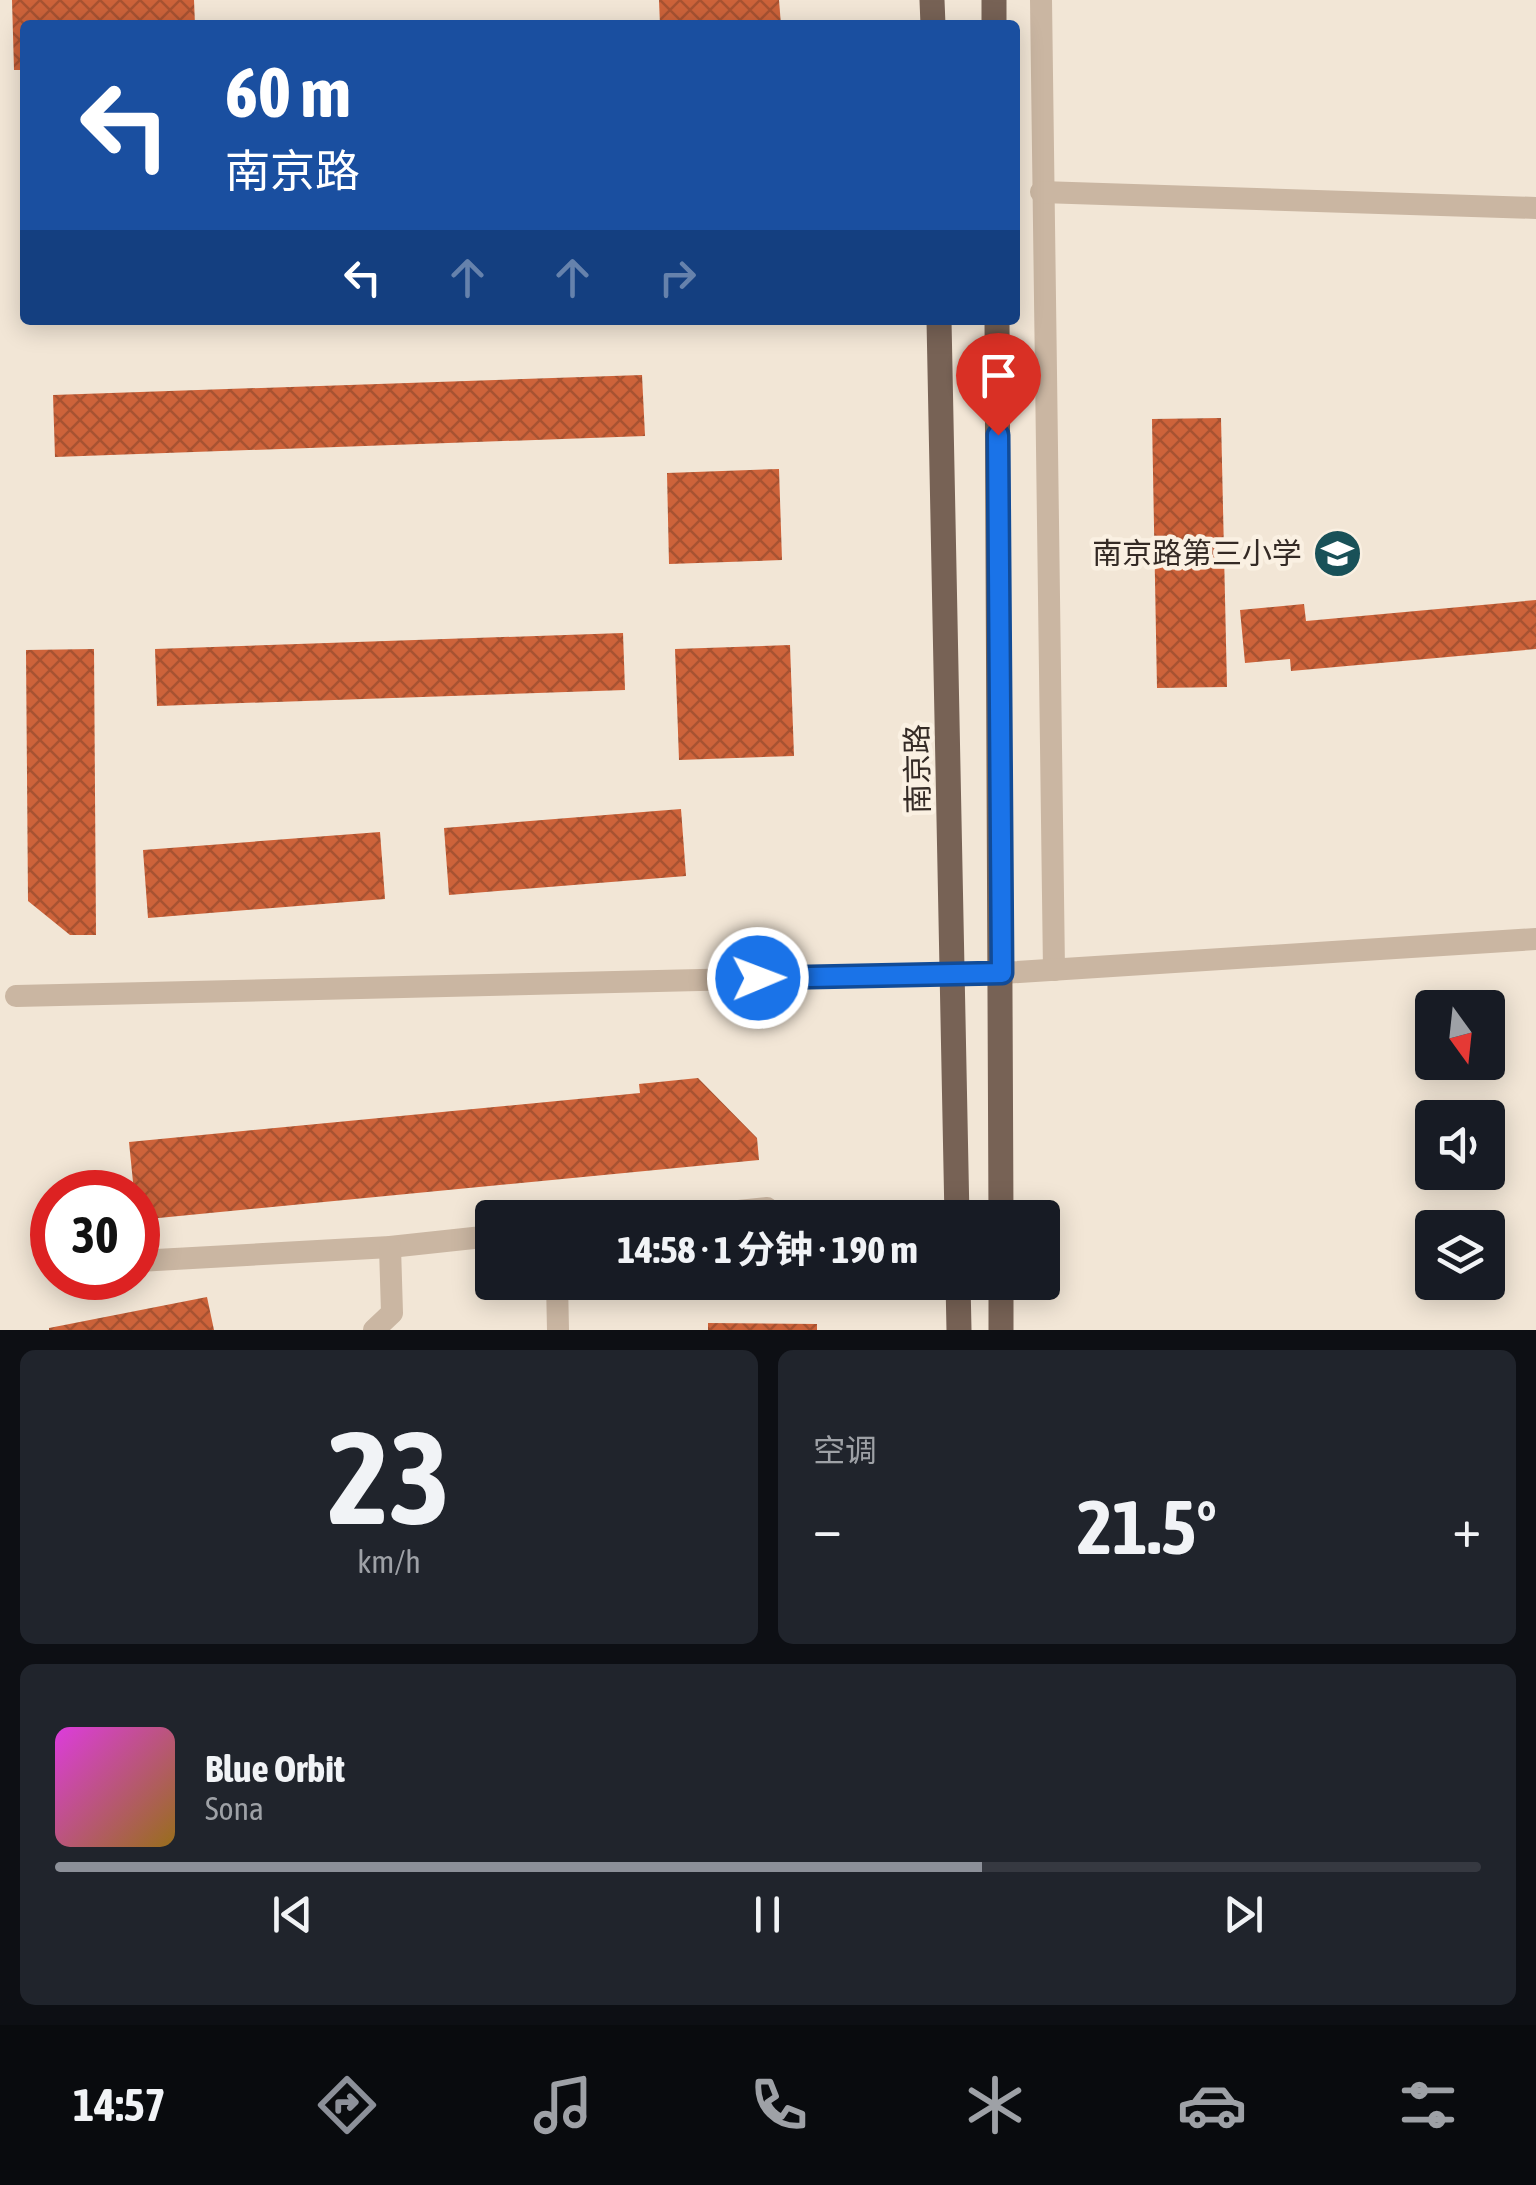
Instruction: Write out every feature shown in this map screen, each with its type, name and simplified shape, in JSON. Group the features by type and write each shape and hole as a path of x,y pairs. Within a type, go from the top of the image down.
{"main road":[{"name":"南京路","path":"939,325 957,1200"},
{"path":"996,325 1001,1200"},
{"path":"958,1300 959,1330"},
{"path":"1001,1300 1001,1330"}],"street":[{"path":"1041,0 1054,970"},
{"path":"1042,192 1536,208"},
{"path":"16,996 1002,973 1536,938"},
{"path":"160,1259 390,1247 475,1238"},
{"path":"374,1330 392,1313 390,1247"},
{"path":"557,1300 558,1330"}],"building":[{"path":"12,0 194,0 195,20 20,20 20,70 14,70"},
{"path":"659,0 779,0 781,20 660,20"},
{"path":"642,375 645,436 55,457 53,395"},
{"path":"1221,418 1227,687 1157,688 1152,419"},
{"path":"779,469 782,560 669,564 667,473"},
{"path":"1536,600 1536,649 1291,671 1290,659 1245,663 1240,610 1304,604 1306,621"},
{"path":"623,633 625,690 157,706 155,649"},
{"path":"790,645 794,756 679,760 675,649"},
{"path":"94,649 96,935 70,935 28,901 26,650"},
{"path":"681,809 686,876 449,895 444,828"},
{"path":"380,832 385,899 148,918 143,850"},
{"path":"698,1078 757,1138 759,1160 160,1218 160,1170 132,1170 129,1142 640,1093 639,1084"},
{"path":"207,1297 214,1330 49,1330 49,1328"},
{"path":"708,1323 817,1324 817,1330 708,1330"}],"place":[{"name":"南京路第三小学","path":"1337,553"}],"route":[{"path":"758,978 1002,973 998,435"}]}
